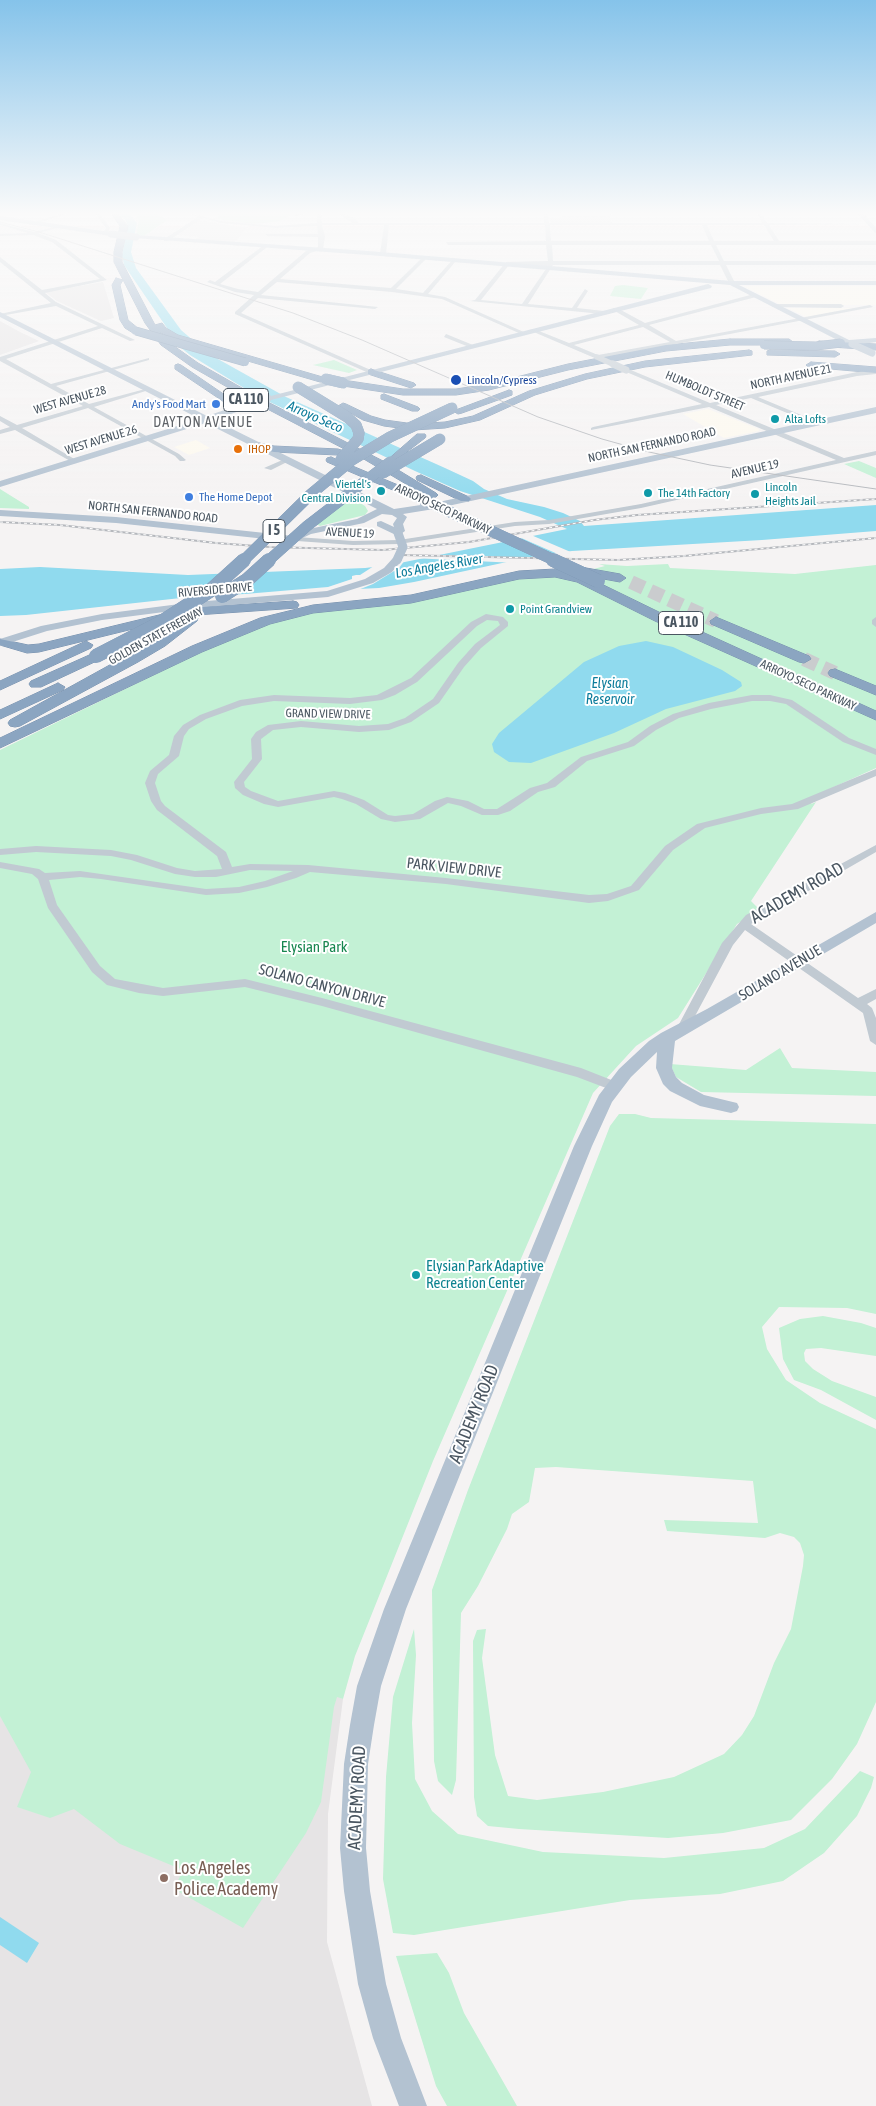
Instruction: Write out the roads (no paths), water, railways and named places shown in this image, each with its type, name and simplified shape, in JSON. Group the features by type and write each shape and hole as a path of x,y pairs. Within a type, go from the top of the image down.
{"highway":[{"path":"122,311 124,320 134,336 272,370 351,420 358,428 359,436 355,445 308,492 292,513"},
{"name":"ARROYO SECO PARKWAY","path":"134,311 138,322 160,348 174,358 261,409 309,433 353,465 406,492 429,498 626,580 580,570 532,570 497,574 390,598 215,610"},
{"name":"ARROYO SECO PARKWAY","path":"142,311 157,335 177,353 253,398 315,429 429,498 765,666 876,716"},
{"path":"148,311 163,330 175,337 324,381 385,418 399,422 441,424 479,416"},
{"path":"371,372 410,384 444,388 476,386 651,350 709,343 771,341 876,349"},
{"path":"272,370 294,383 376,421 414,427 455,424 547,388 680,349 764,345 816,346 847,343"},
{"path":"160,348 188,375 242,407"},
{"name":"GOLDEN STATE FREEWAY","path":"0,702 160,623 211,590 330,478 358,456 408,427 524,382 627,365 672,353 727,349 876,349"},
{"path":"222,350 321,369 344,382 415,409 423,416 426,422 425,430 421,436 294,537 247,580 222,596"},
{"path":"627,365 748,353"},
{"name":"GOLDEN STATE FREEWAY","path":"0,715 154,642 192,618 222,596 351,474 408,436 455,410 515,391 604,368 674,357 748,353 876,355"},
{"path":"627,365 706,360 762,360 876,371"},
{"path":"324,381 344,382 403,392 448,392 489,387 548,372"},
{"path":"340,501 440,440 499,409 547,388"},
{"path":"315,429 470,498"},
{"path":"260,446 274,449 338,452 350,455 429,498"},
{"path":"287,460 304,457 330,460 406,492"},
{"path":"0,744 197,649 248,627 284,615 322,608 401,601 504,578 548,573 562,574 581,579 765,666"},
{"path":"2,642 27,649 39,648 157,619 215,610"},
{"path":"0,686 66,653 123,632 184,615 215,610"},
{"name":"ARROYO SECO PARKWAY","path":"716,621 804,659"},
{"path":"0,676 16,663 14,653 6,648 2,642"},
{"path":"0,732 112,672 154,642"},
{"path":"0,736 95,690 197,649"},
{"name":"ARROYO SECO PARKWAY","path":"835,673 876,691"}],"main road":[{"path":"344,382 371,372 605,311"},
{"path":"785,311 847,343 876,355"},
{"path":"1,314 371,503 400,514 400,521"},
{"path":"847,343 876,340"},
{"name":"WEST AVENUE 26","path":"0,484 149,439 324,381"},
{"name":"NORTH SAN FERNANDO ROAD","path":"0,514 116,520 298,538 359,524 429,498 470,498 876,410"},
{"name":"NORTH SAN FERNANDO ROAD","path":"375,519 400,521 429,498"},
{"path":"371,503 375,519 398,534"},
{"name":"RIVERSIDE DRIVE","path":"2,642 46,628 102,617 195,605 339,592 369,581 396,563 403,547 398,534 400,521"},
{"name":"SOLANO AVENUE","path":"683,1028 713,1013 876,917"},
{"name":"ACADEMY ROAD","path":"413,2106 387,2038 372,1984 357,1891 353,1848 353,1808 356,1764 366,1705 381,1648 403,1591 598,1112 614,1086 645,1053 683,1028"},
{"path":"667,1037 665,1071 676,1087 700,1100 731,1107"}],"street":[{"path":"1,314 16,311"},
{"path":"72,311 102,326 134,336"},
{"path":"239,311 237,313 371,372"},
{"name":"HUMBOLDT STREET","path":"477,311 568,345 597,358 627,365 710,405 842,460"},
{"path":"595,311 602,312"},
{"path":"619,311 676,343"},
{"path":"568,345 696,311"},
{"path":"597,358 848,311"},
{"path":"0,359 102,326"},
{"path":"446,336 471,346"},
{"path":"0,359 149,439 177,455 182,460"},
{"path":"50,386 147,359"},
{"name":"NORTH AVENUE 21","path":"593,429 876,371"},
{"name":"WEST AVENUE 28","path":"0,432 147,389"},
{"path":"753,396 816,423"},
{"path":"0,418 74,461"},
{"name":"AVENUE 19","path":"298,538 335,544 381,546 469,537 518,526 641,506 876,453"},
{"path":"268,468 287,460"},
{"name":"GRAND VIEW DRIVE","path":"228,870 222,854 161,808 150,783 154,773 174,756 179,736 186,727 221,709 256,700 350,701 379,698 414,680 474,624 486,617 500,619 504,622 504,626 478,646 461,664 436,700 408,720 389,727 359,729 300,724 271,727 259,734 256,739 257,759 239,782 240,788 246,793 278,804 288,804 334,794 345,796 360,802 385,817 395,819 416,817 447,800 464,803 482,812 498,812 506,809 528,793 551,784 584,760 631,744 653,728 676,716 709,706 752,698 770,698 789,702 846,740 876,752"},
{"name":"PARK VIEW DRIVE","path":"0,865 35,870 43,877 80,874 195,891 239,890 267,884 292,876 308,868 446,881 589,899 608,897 635,888 648,876 669,848 701,826 761,811 794,806 876,772"},
{"name":"ACADEMY ROAD","path":"683,1028 728,943 750,918 876,848"},
{"path":"0,852 36,849 112,853 133,857 175,871 194,874 216,874 250,867 308,868"},
{"name":"SOLANO CANYON DRIVE","path":"43,877 52,904 96,969 111,982 139,989 163,992 215,984 245,983 322,1002 574,1071 614,1086"},
{"path":"744,924 868,1011 876,1041"},
{"path":"858,1004 876,992"}],"water":[{"name":"Los Angeles River","path":"156,311 167,311 181,330 209,354 286,397 445,468 507,499 563,513 580,521 584,526 876,505 876,531 572,551 530,557 379,588 190,597 26,615 0,616 0,569 40,567 188,575 365,568 390,565 567,529 540,517 460,491 415,471 257,396 180,347"},
{"name":"Elysian Reservoir","path":"646,641 673,647 722,670 741,682 742,686 735,691 666,709 614,733 531,763 509,762 494,752 492,744 499,733 584,662 619,646"},
{"path":"0,1917 39,1943 27,1963 0,1945"}],"tunnel":[{"path":"631,582 716,621"},
{"path":"804,659 835,673"}],"tram line":[{"path":"288,311 362,340 538,417 602,439 649,452 710,465 876,489"}],"railway":[{"path":"0,522 60,525 216,543 270,547 383,550 469,542 594,520 637,515 876,499"},
{"path":"401,555 618,560 684,556 876,538"}],"place":[{"name":"Lincoln/Cypress","path":"456,380"},
{"name":"Andy's Food Mart","path":"216,404"},
{"name":"Alta Lofts","path":"775,419"},
{"name":"IHOP","path":"238,449"},
{"name":"Viertel's Central Division","path":"381,491"},
{"name":"The 14th Factory","path":"648,493"},
{"name":"Lincoln Heights Jail","path":"755,494"},
{"name":"The Home Depot","path":"189,497"},
{"name":"Point Grandview","path":"510,609"},
{"name":"Elysian Park Adaptive Recreation Center","path":"416,1275"},
{"name":"Los Angeles Police Academy","path":"164,1878"}],"district":[{"name":"DAYTON AVENUE","path":"203,423"}],"water label":[{"name":"Arroyo Seco","path":"315,417"}],"park label":[{"name":"Elysian Park","path":"314,947"}]}
